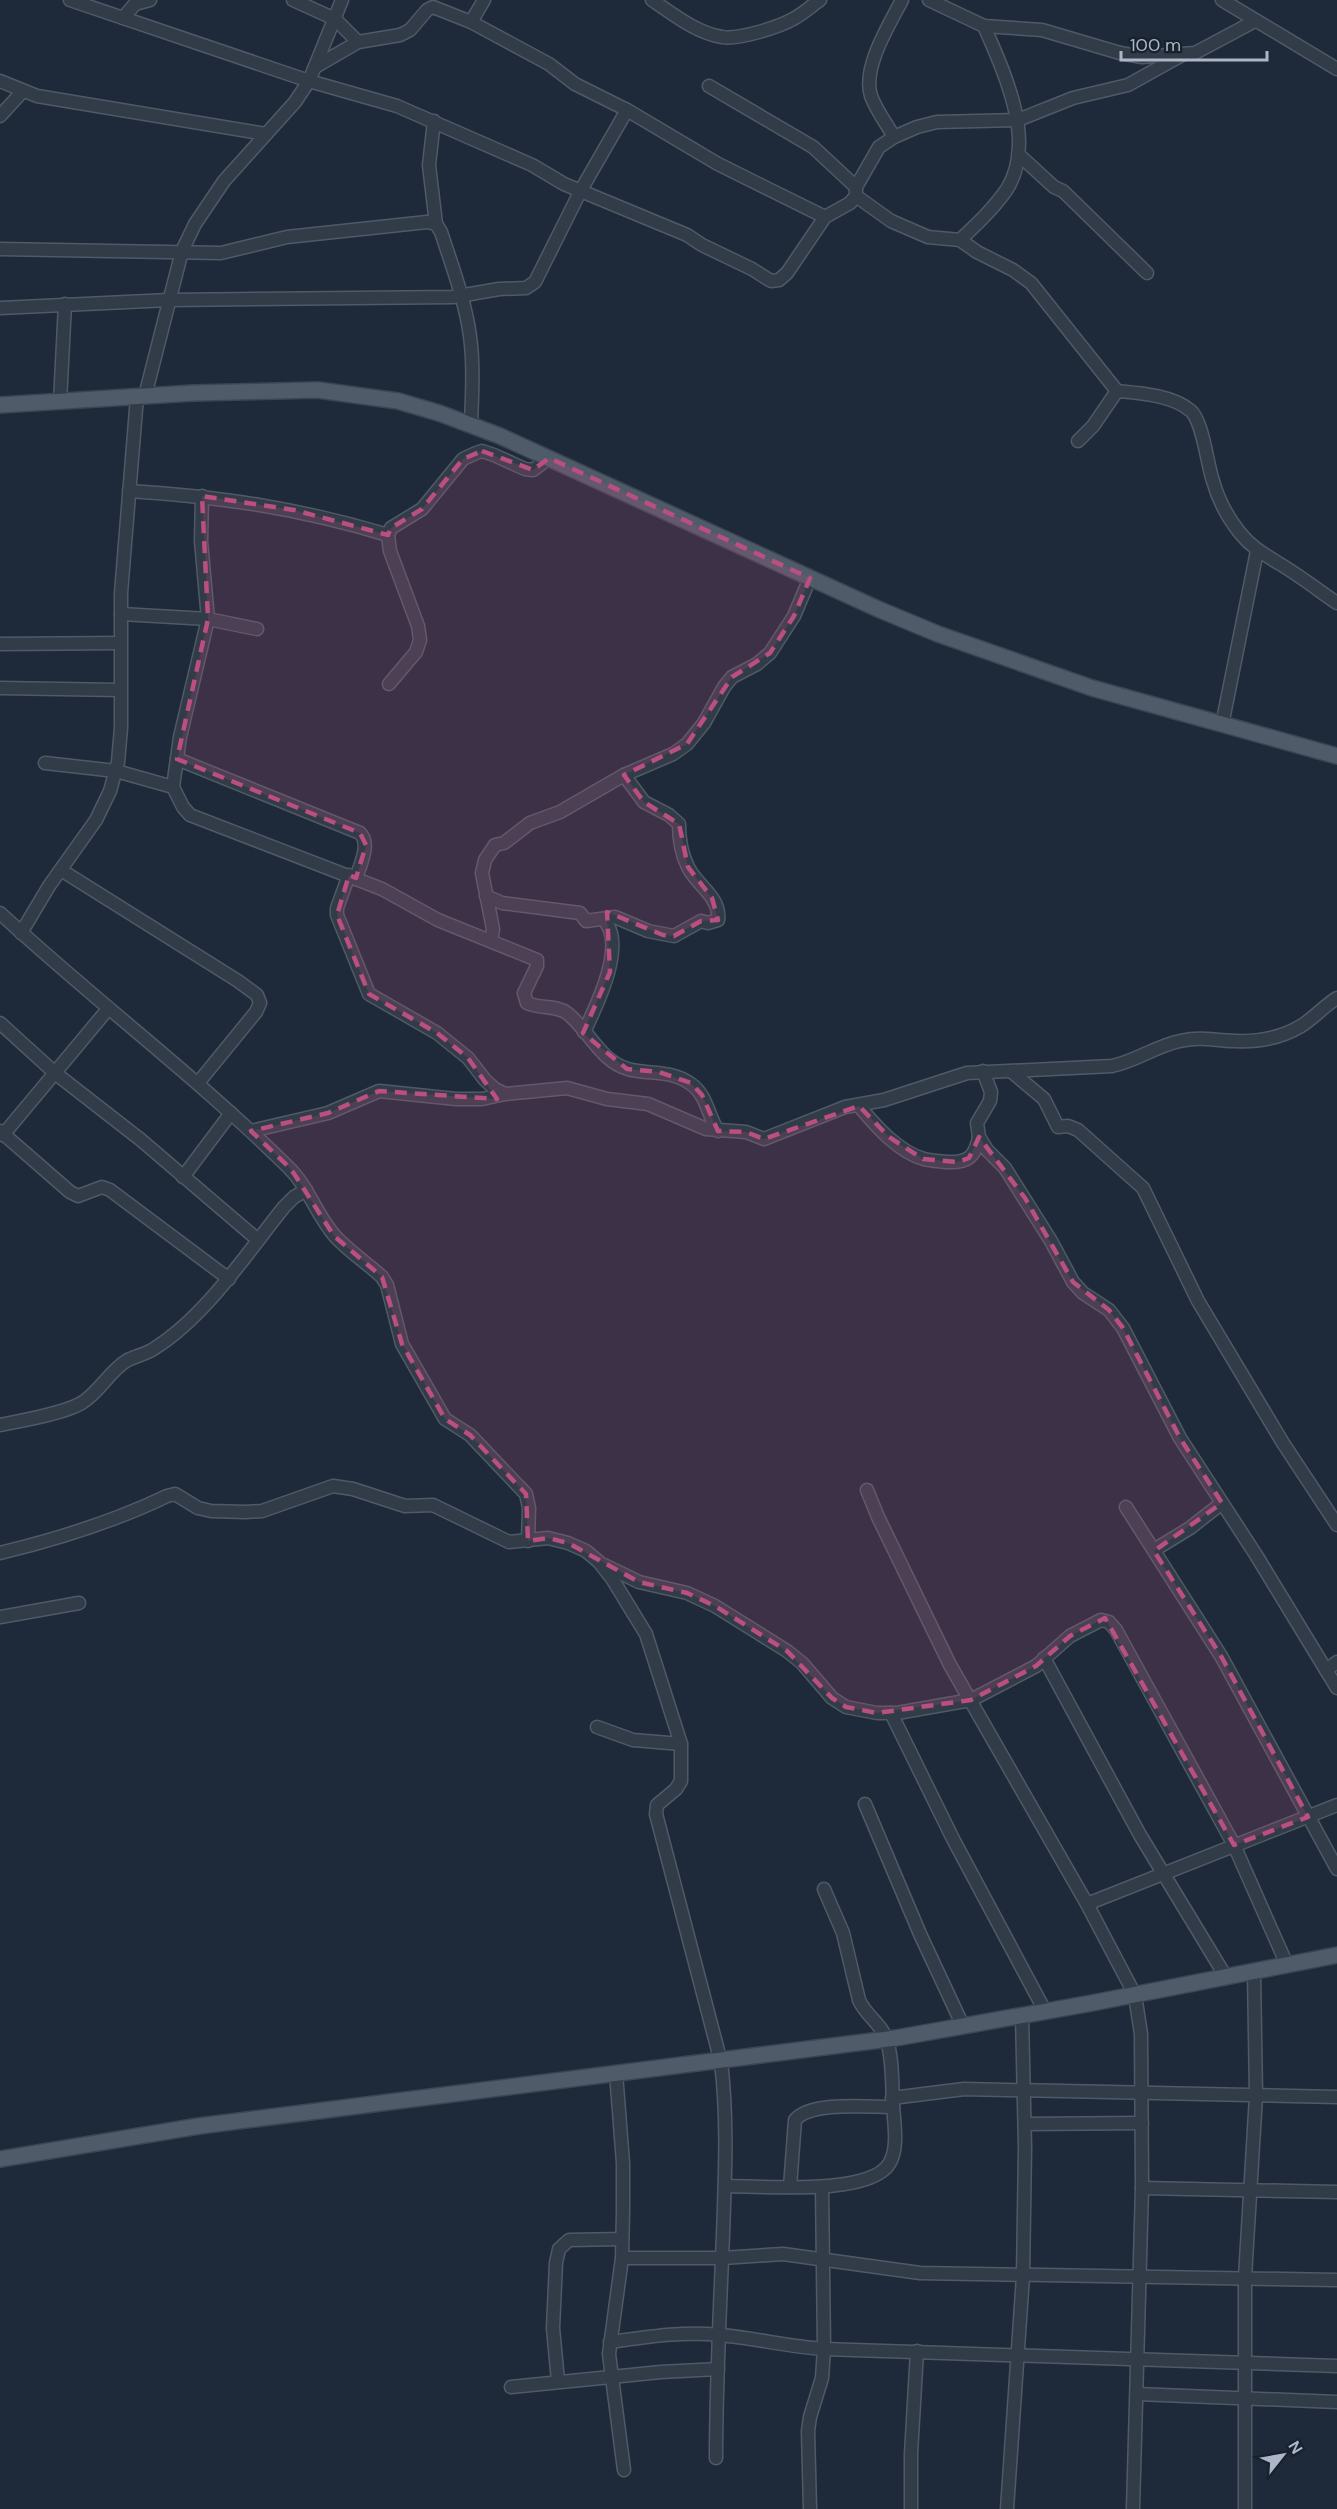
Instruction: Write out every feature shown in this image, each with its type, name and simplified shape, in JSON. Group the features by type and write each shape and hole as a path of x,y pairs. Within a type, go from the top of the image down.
{"main road":[{"path":"0,405 318,390 398,401 471,425 549,458 878,609 1016,662 1092,688 1337,756"},
{"path":"0,2159 199,2126 616,2073 722,2062 887,2039 1045,2012 1337,1955"}],"street":[{"path":"70,0 309,81 397,106 532,165 564,184 687,235 771,281 779,280 787,273 825,217 850,203 879,147 894,137 917,127 938,122 1018,120 1073,98 1128,85 1182,55"},
{"path":"123,18 135,4 150,0"},
{"path":"293,0 335,19 358,42"},
{"path":"21,933 96,820 110,791 116,771 121,728 120,643 129,491 141,397 182,251 195,224 224,181 280,121 309,81 342,0"},
{"path":"471,22 484,0"},
{"path":"652,0 705,32 723,37 739,36 783,23 795,18 820,0"},
{"path":"894,137 872,97 869,82 876,51 902,0"},
{"path":"929,0 984,26 1042,30 1120,53 1143,57 1182,55 1205,49 1255,21"},
{"path":"1222,0 1337,69"},
{"path":"315,67 358,42 400,35 410,30 427,10 429,4 471,22 549,64 575,84 627,110 718,164 825,217"},
{"path":"960,240 991,209 1008,187 1018,154 1018,120 1006,77 984,26"},
{"path":"0,81 37,96 266,134"},
{"path":"709,86 813,147 856,192 891,221 928,237 960,240 977,252 1014,270 1031,283 1116,391 1141,393 1163,399 1183,405 1193,413 1213,483 1224,510 1239,532 1257,551 1337,603"},
{"path":"0,116 23,91"},
{"path":"0,308 170,300 461,295 531,286 580,190 627,110"},
{"path":"434,121 429,165 436,224 441,232 461,295 471,357 471,425"},
{"path":"1018,154 1054,187 1064,192 1147,273"},
{"path":"0,249 221,253 287,237 427,222 436,224"},
{"path":"60,402 64,304"},
{"path":"1078,441 1093,426 1116,391"},
{"path":"389,684 416,652 420,640 390,551 388,535 391,528 422,509 463,459 482,451 525,469 533,470 549,458"},
{"path":"129,491 202,496 294,510 388,535"},
{"path":"202,496 201,541 208,619 173,787 183,807 190,815 382,889 438,920 537,960 537,966 524,993 527,1004 538,1008 556,1008 566,1012 608,1056 627,1069 658,1072 691,1083 702,1095 718,1131"},
{"path":"1222,725 1257,551"},
{"path":"490,941 493,929 482,873 485,860 495,845 504,843 530,823 560,812 624,775 673,754 687,744 704,723 732,677 757,664 770,653 794,616 810,578"},
{"path":"121,614 208,619 257,629"},
{"path":"0,644 120,643"},
{"path":"0,688 120,690"},
{"path":"177,759 360,833 366,844 337,908 337,915 369,994 375,1000 408,1015 437,1033 468,1058 495,1089 505,1094"},
{"path":"45,763 116,771 173,787"},
{"path":"486,896 502,903 580,913 586,921 615,916 648,931 674,936 686,931 694,923 701,921 708,924 718,920 720,912 688,867 679,836 679,824 669,815 644,802 624,775"},
{"path":"61,870 238,981 256,995 260,1003 256,1012 198,1083"},
{"path":"0,913 108,1009 198,1083 291,1169 334,1236 382,1277 387,1285 402,1344 445,1419 470,1435 526,1494 529,1508 528,1541"},
{"path":"584,1032 610,972 609,925 603,919"},
{"path":"251,1131 328,1113 379,1091 456,1099 482,1099 505,1094 567,1088 606,1099 648,1104 693,1125 718,1131 746,1132 764,1139 809,1119 845,1107 859,1106 916,1090 944,1079 983,1071 1012,1072 1112,1066 1122,1064 1162,1046 1194,1038 1233,1041 1268,1040 1301,1026 1337,998"},
{"path":"108,1009 2,1133 70,1192 78,1196 102,1187 110,1190 229,1279"},
{"path":"0,1023 55,1073 141,1140 258,1240"},
{"path":"859,1106 889,1137 923,1159 958,1162 969,1158 976,1150 979,1137 977,1124 990,1101 991,1092 983,1071"},
{"path":"1012,1072 1044,1099 1058,1127 1068,1126 1078,1130 1143,1188 1198,1301 1283,1443 1337,1525"},
{"path":"183,1177 231,1113"},
{"path":"979,1137 987,1150 1005,1168 1018,1188 1073,1282 1083,1293 1109,1310 1123,1328 1180,1438 1337,1688"},
{"path":"0,1425 70,1408 83,1402 121,1365 154,1349 171,1336 229,1279 284,1207 306,1190"},
{"path":"0,1553 102,1525 175,1494 198,1508 211,1511 245,1512 262,1511 333,1486 353,1489 405,1506 433,1505 509,1542 548,1538 568,1543 639,1582 687,1593 725,1612 787,1651 802,1663 832,1698 846,1707 877,1713 891,1713 971,1700 1036,1666 1070,1636 1101,1620 1109,1622 1116,1630 1172,1728 1234,1845 1287,1965"},
{"path":"867,1490 878,1518 950,1665 1087,1904 1135,1995 1139,2013 1142,2093 1142,2188 1133,2509"},
{"path":"1155,1550 1190,1528 1222,1503"},
{"path":"1126,1507 1221,1656 1337,1869"},
{"path":"599,1562 634,1611 646,1634 681,1744 681,1781 676,1789 657,1805 656,1814 722,2062 726,2117 725,2186 716,2458"},
{"path":"0,1617 79,1603"},
{"path":"1044,1658 1164,1874 1226,1977"},
{"path":"1326,1670 1337,1662"},
{"path":"891,1713 952,1839 1045,2012"},
{"path":"597,1727 633,1740 681,1744"},
{"path":"865,1804 920,1934 963,2026"},
{"path":"1087,1904 1337,1805"},
{"path":"725,2186 822,2187 866,2181 882,2172 890,2164 894,2147 893,2102 887,2039 858,2000 843,1933 824,1889"},
{"path":"1245,2509 1245,2277 1256,2096 1254,1972"},
{"path":"1007,2509 1023,2276 1025,2124 1022,2016"},
{"path":"616,2073 623,2163 622,2258 610,2342 611,2377 624,2470"},
{"path":"790,2187 795,2120 808,2110 893,2102 964,2089 1337,2097"},
{"path":"1025,2124 1142,2123"},
{"path":"810,2509 808,2431 822,2378 824,2349 822,2187"},
{"path":"1142,2188 1337,2192"},
{"path":"558,2381 553,2328 556,2263 559,2249 569,2240 622,2239"},
{"path":"622,2258 722,2258 783,2254 920,2273 1337,2280"},
{"path":"610,2342 681,2333 720,2335 798,2348 1337,2366"},
{"path":"910,2509 917,2351"},
{"path":"511,2386 718,2370"},
{"path":"1137,2394 1337,2402"}],"highlighted area":[{"path":"482,451 533,470 549,458 810,578 794,616 770,653 732,677 687,744 624,775 644,802 679,824 688,867 712,898 718,920 701,921 674,936 663,935 607,912 610,972 583,1033 627,1069 659,1072 691,1083 702,1095 718,1131 746,1132 764,1139 859,1106 889,1137 923,1159 958,1162 969,1158 979,1137 1025,1198 1073,1282 1109,1310 1123,1328 1180,1438 1222,1503 1154,1551 1221,1656 1308,1817 1234,1845 1105,1618 1070,1636 1036,1666 971,1700 877,1713 846,1707 832,1698 787,1651 715,1606 687,1593 639,1582 568,1543 548,1538 528,1541 526,1494 470,1435 445,1419 402,1344 382,1277 334,1236 291,1169 251,1131 328,1113 379,1091 497,1099 468,1058 437,1033 369,994 337,915 349,875 356,878 366,845 360,833 177,759 208,619 202,496 294,510 388,535 391,528 422,509 463,459"}]}
